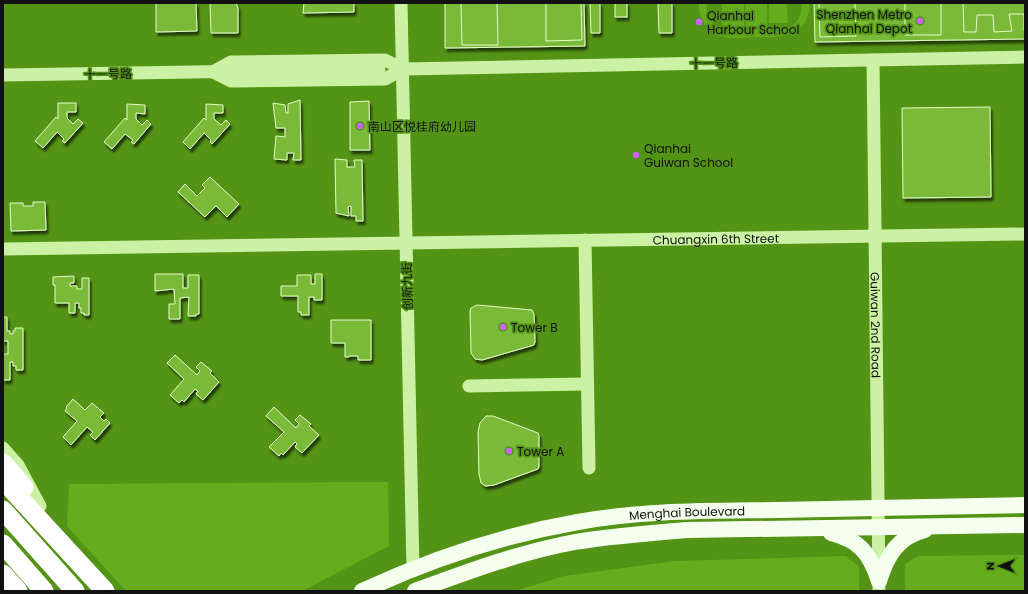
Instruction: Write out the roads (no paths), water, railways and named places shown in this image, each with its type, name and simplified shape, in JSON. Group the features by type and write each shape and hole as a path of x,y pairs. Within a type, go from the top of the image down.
{"highway":[{"path":"3,463 40,506 81,566"},
{"path":"3,480 105,591"},
{"path":"3,510 75,591"},
{"path":"3,544 44,591"},
{"path":"3,574 18,591"}],"main road":[{"name":"Menghai Boulevard","path":"362,591 447,556 494,541 579,522 615,517 729,510 1025,505"},
{"name":"Menghai Boulevard","path":"415,591 465,572 506,559 575,542 646,533 687,530 1025,525"},
{"path":"879,586 888,557 896,546 910,535 935,527"},
{"path":"817,529 840,535 860,546 870,558 879,586"}],"street":[{"name":"创新九街","path":"401,3 413,570"},
{"name":"十一号路","path":"3,75 213,72 231,81 385,79 403,69 1025,57"},
{"name":"十一号路","path":"213,72 231,62 385,60 403,69"},
{"name":"Guiwan 2nd Road","path":"873,60 879,586"},
{"path":"520,73 1025,63"},
{"path":"213,72 380,69"},
{"name":"Chuangxin 6th Street","path":"3,249 585,240 875,232 1025,234"},
{"path":"585,240 589,468"},
{"path":"468,386 587,384"},
{"path":"3,448 18,465 40,506"}],"place":[{"name":"Shenzhen Metro Qianhai Depot","path":"920,21"},
{"name":"Qianhai Harbour School","path":"699,22"},
{"name":"南山区悦桂府幼儿园","path":"360,126"},
{"name":"Qianhai Guiwan School","path":"636,155"},
{"name":"Tower B","path":"503,327"},
{"name":"Tower A","path":"509,451"}]}
